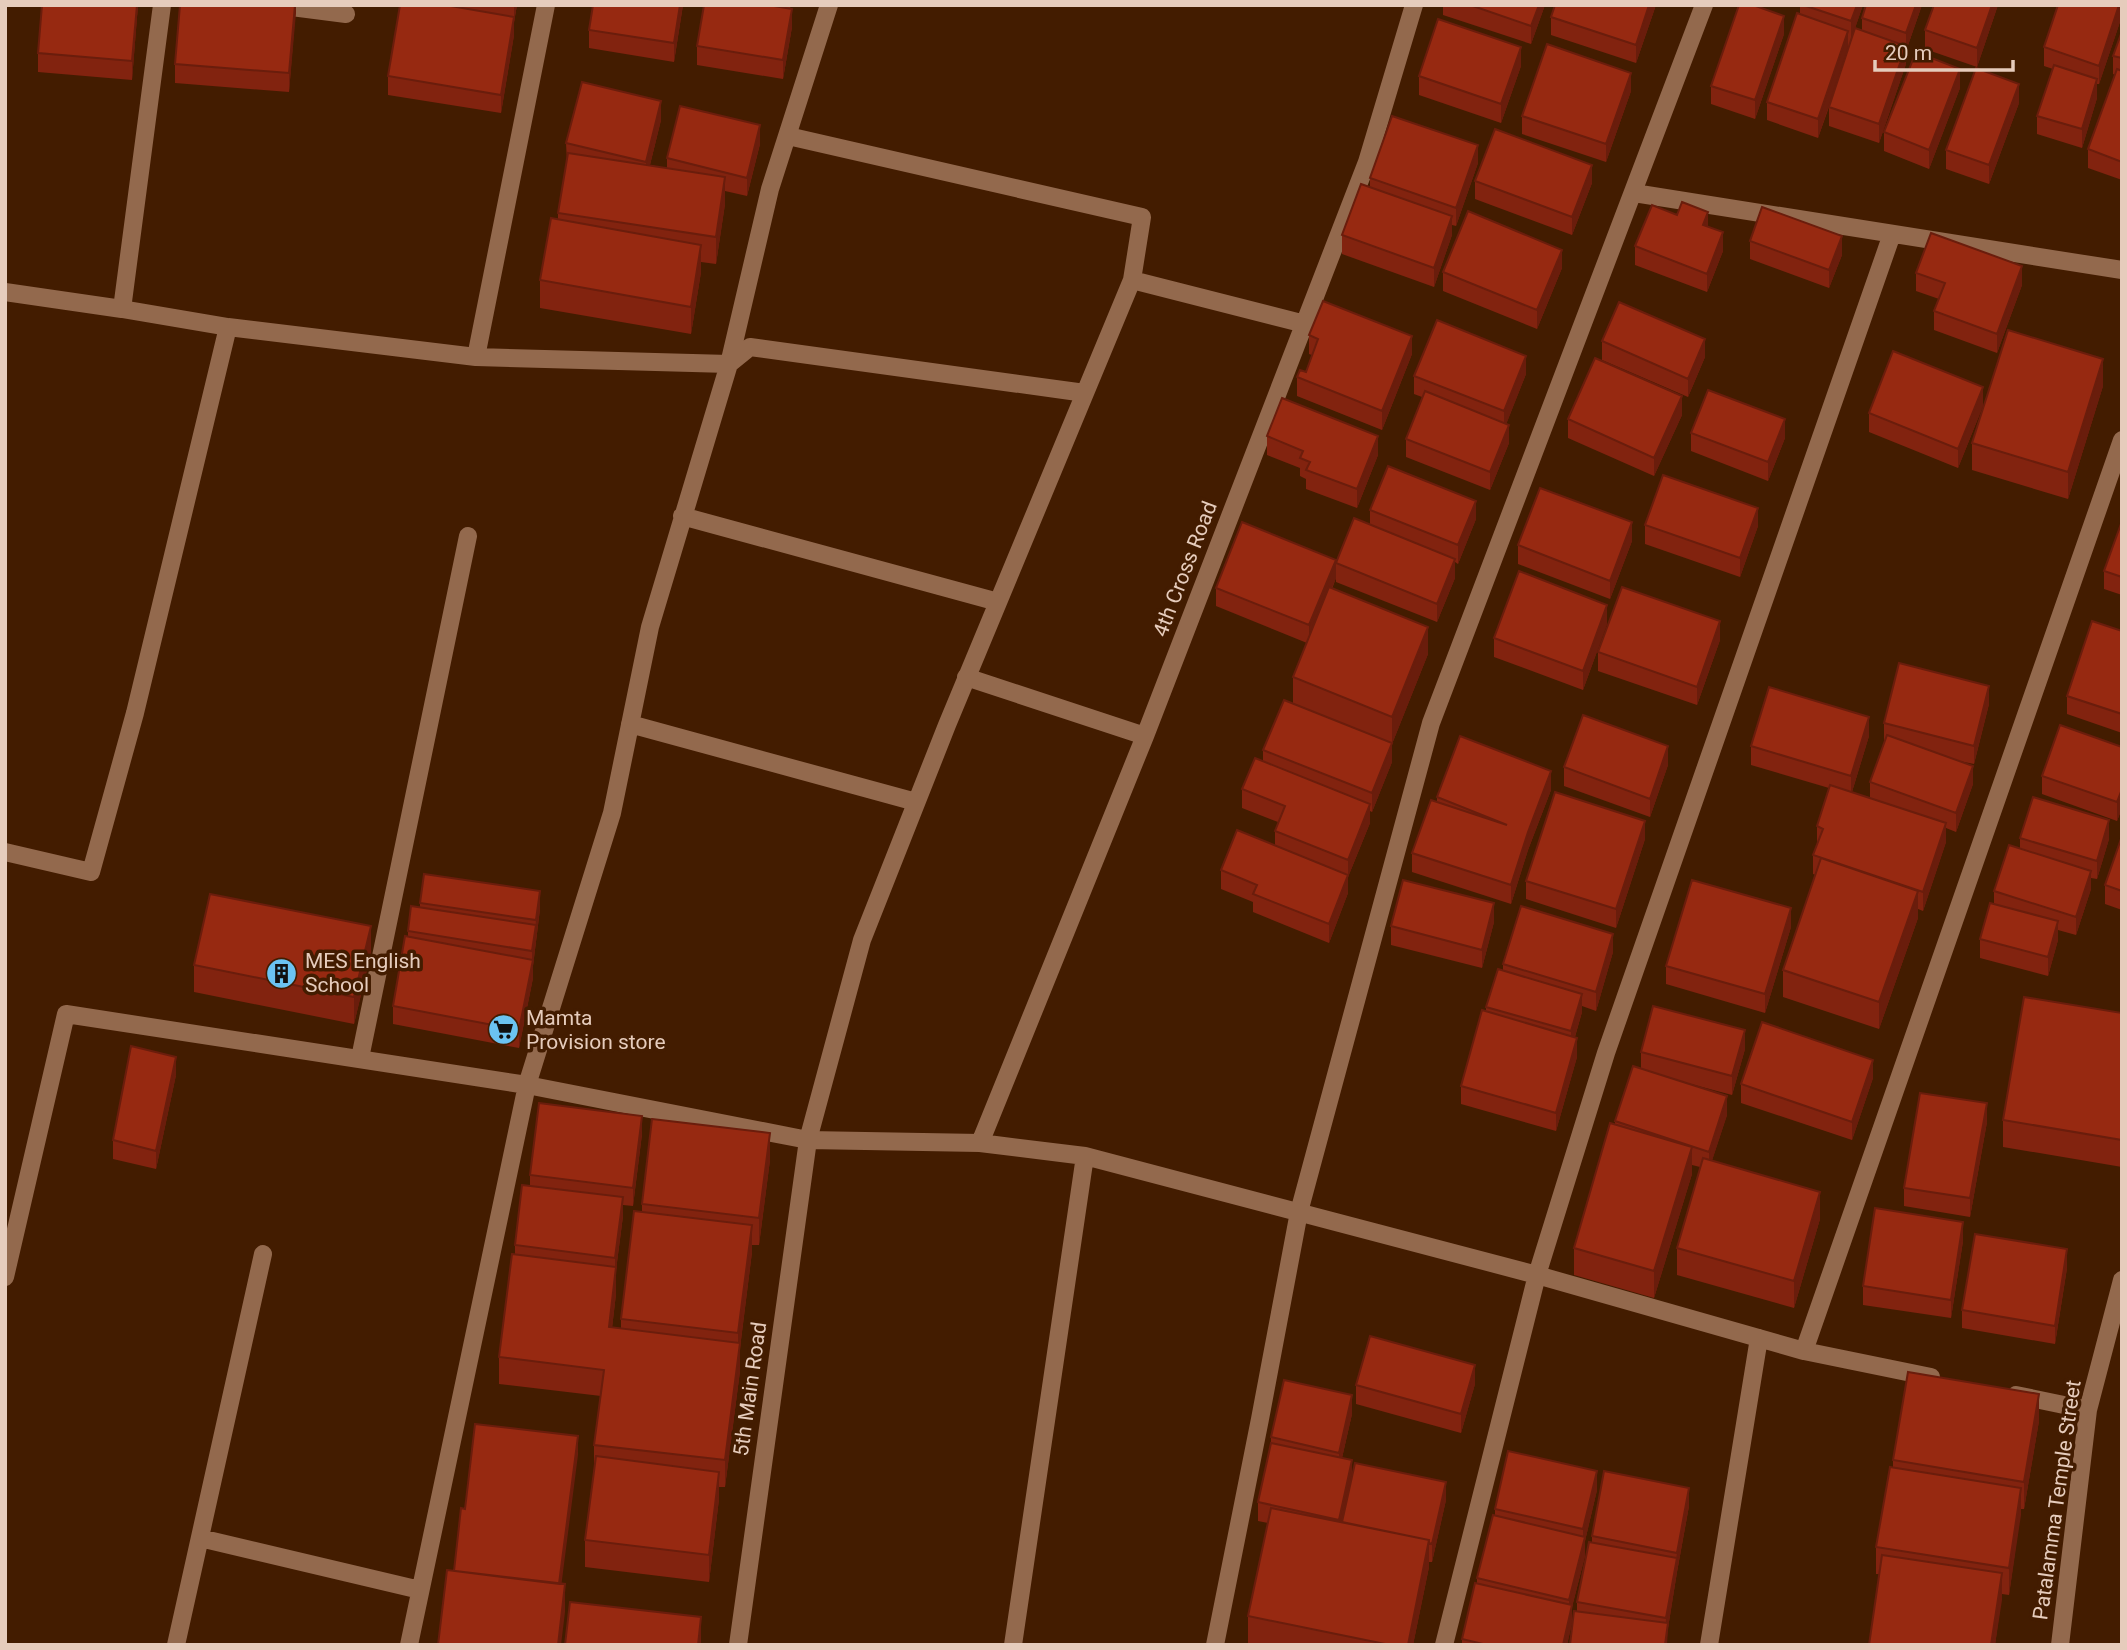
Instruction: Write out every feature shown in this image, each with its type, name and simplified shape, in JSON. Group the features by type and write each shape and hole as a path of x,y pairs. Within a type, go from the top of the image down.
{"street":[{"path":"122,309 162,5"},
{"path":"276,5 346,14"},
{"path":"476,357 546,5"},
{"path":"409,1645 527,1085 612,813 650,627 729,364 771,189 829,5"},
{"name":"4th Cross Road","path":"980,1143 1144,736 1367,162 1414,5"},
{"path":"1214,1645 1261,1419 1299,1212 1431,723 1704,5"},
{"name":"5th Main Road","path":"738,1645 808,1140 862,940 966,677 1132,280 1142,217 788,136"},
{"path":"1634,193 2122,270"},
{"path":"1444,1645 1537,1275 1615,1027 1892,234"},
{"path":"1132,280 1305,324"},
{"path":"5,292 228,327 476,357 729,364 750,347 1085,393"},
{"path":"5,852 91,872 135,713 228,327"},
{"path":"1804,1351 2122,440"},
{"path":"682,516 998,601"},
{"path":"359,1058 468,536"},
{"path":"966,677 1144,736"},
{"path":"631,724 916,802"},
{"path":"5,1277 66,1014 527,1085 808,1140 980,1143 1085,1156 1537,1275 1804,1351 1953,1382"},
{"path":"1013,1645 1085,1156"},
{"path":"176,1645 263,1254"},
{"name":"Patalamma Temple Street","path":"2060,1645 2088,1410 2122,1280"},
{"path":"1709,1645 1759,1338"},
{"path":"1994,1390 2088,1410"},
{"path":"200,1538 421,1590"}],"building":[{"path":"42,5 137,5 132,61 38,53"},
{"path":"180,5 295,5 289,73 175,64"},
{"path":"400,5 445,5 514,17 501,95 388,76"},
{"path":"593,5 680,5 674,43 589,30"},
{"path":"704,5 768,5 792,9 783,60 697,46"},
{"path":"1470,5 1539,5 1531,26"},
{"path":"1555,5 1649,5 1636,45 1551,17"},
{"path":"1739,5 1753,5 1784,16 1755,100 1711,86"},
{"path":"1803,5 1857,5 1851,21"},
{"path":"1866,5 1916,5 1906,33 1862,18"},
{"path":"1934,5 1992,5 1977,48 1925,30"},
{"path":"2058,5 2119,5 2099,66 2044,47"},
{"path":"1797,13 1848,31 1818,119 1767,102"},
{"path":"1438,19 1521,47 1501,104 1419,76"},
{"path":"1855,28 1906,46 1879,124 1829,107"},
{"path":"2122,31 2122,58 2113,56"},
{"path":"1547,44 1631,73 1606,144 1522,116"},
{"path":"1916,52 1960,69 1929,150 1884,132"},
{"path":"2054,65 2097,79 2082,129 2037,116"},
{"path":"1976,68 2019,84 1989,165 1946,150"},
{"path":"2117,69 2122,71 2122,162 2088,149"},
{"path":"582,82 661,101 646,162 566,143"},
{"path":"680,106 760,125 747,178 667,158"},
{"path":"1392,116 1478,145 1456,208 1370,178"},
{"path":"1495,129 1592,165 1572,217 1475,181"},
{"path":"568,153 725,177 716,237 558,213"},
{"path":"1361,184 1452,216 1434,268 1342,235"},
{"path":"1682,202 1708,212 1703,225 1723,232 1707,274 1635,246 1652,205 1677,215"},
{"path":"1762,207 1842,236 1829,270 1750,241"},
{"path":"1468,211 1562,250 1537,310 1443,272"},
{"path":"551,218 701,245 691,307 540,280"},
{"path":"1931,233 2022,266 1997,334 1934,311 1945,283 1916,273"},
{"path":"1323,301 1412,336 1382,411 1297,377 1300,370 1306,372 1318,339 1309,335"},
{"path":"1619,302 1705,339 1688,379 1602,341"},
{"path":"1437,320 1526,356 1504,411 1414,376"},
{"path":"2008,330 2103,359 2068,472 1972,443"},
{"path":"1893,351 1983,387 1958,449 1869,413"},
{"path":"1595,358 1682,396 1654,458 1568,419"},
{"path":"1708,390 1785,419 1768,462 1691,433"},
{"path":"1425,391 1509,425 1490,472 1406,439"},
{"path":"1282,398 1378,436 1357,489 1306,470 1310,462 1300,458 1303,451 1267,436"},
{"path":"1388,466 1476,501 1458,545 1370,510"},
{"path":"1663,475 1758,508 1740,558 1645,525"},
{"path":"1540,488 1632,522 1610,581 1518,545"},
{"path":"1354,518 1455,559 1437,604 1336,563"},
{"path":"2122,521 2122,577 2104,571"},
{"path":"1242,522 1336,560 1309,625 1216,588"},
{"path":"1519,571 1607,605 1583,671 1494,638"},
{"path":"1329,587 1428,627 1392,717 1293,677"},
{"path":"1622,587 1720,621 1697,687 1598,652"},
{"path":"2092,621 2122,631 2122,714 2067,696"},
{"path":"1899,663 1989,686 1974,746 1884,723"},
{"path":"1769,687 1869,717 1851,776 1751,746"},
{"path":"1284,700 1392,743 1372,793 1263,750"},
{"path":"1583,715 1668,746 1650,799 1564,767"},
{"path":"2060,725 2122,747 2122,789 2117,802 2042,776"},
{"path":"1887,735 1973,766 1956,813 1870,782"},
{"path":"1460,736 1551,771 1511,885 1412,853 1431,800 1507,825 1437,797"},
{"path":"1255,758 1370,804 1348,860 1275,831 1285,806 1242,789"},
{"path":"1830,785 1946,823 1923,892 1813,855 1823,829 1817,826"},
{"path":"1555,792 1645,821 1616,909 1526,881"},
{"path":"2033,797 2109,820 2097,861 2020,838"},
{"path":"1237,830 1348,875 1329,924 1253,894 1257,885 1221,870"},
{"path":"2122,836 2122,891 2105,885"},
{"path":"2009,845 2091,871 2076,917 1994,891"},
{"path":"1821,858 1918,891 1879,1002 1783,970"},
{"path":"424,874 540,891 536,920 420,903"},
{"path":"1403,880 1494,903 1482,950 1391,926"},
{"path":"1692,880 1791,908 1765,994 1666,966"},
{"name":"MES English School","path":"210,894 371,926 354,997 194,965"},
{"path":"1990,903 2058,921 2048,957 1980,939"},
{"path":"411,906 536,925 532,951 408,931"},
{"path":"1521,906 1613,934 1596,992 1503,964"},
{"path":"405,936 533,960 519,1030 393,1006"},
{"path":"1498,969 1582,994 1571,1031 1486,1007"},
{"path":"2024,997 2122,1013 2122,1140 2003,1120"},
{"path":"1653,1006 1745,1030 1732,1076 1641,1052"},
{"path":"1482,1010 1577,1038 1556,1113 1461,1086"},
{"path":"1762,1022 1873,1060 1852,1122 1741,1084"},
{"path":"131,1046 176,1057 156,1151 113,1140"},
{"path":"1633,1066 1727,1096 1709,1152 1615,1121"},
{"path":"1920,1093 1987,1103 1970,1198 1904,1188"},
{"path":"539,1103 642,1116 633,1188 530,1175"},
{"path":"652,1119 770,1133 759,1218 642,1204"},
{"path":"1610,1123 1692,1147 1654,1271 1574,1248"},
{"path":"1703,1158 1820,1192 1794,1281 1677,1248"},
{"path":"522,1185 623,1197 615,1258 515,1245"},
{"path":"1875,1208 1963,1222 1951,1300 1863,1286"},
{"path":"634,1211 752,1225 738,1333 621,1319"},
{"path":"1975,1234 2067,1249 2055,1326 1962,1310"},
{"path":"512,1254 616,1267 609,1327 740,1343 725,1460 594,1445 604,1370 499,1357"},
{"path":"1370,1336 1475,1365 1461,1414 1356,1385"},
{"path":"1908,1372 2039,1394 2024,1482 1893,1460"},
{"path":"1284,1380 1352,1395 1339,1453 1271,1437"},
{"path":"475,1424 578,1436 559,1584 454,1571 461,1508 465,1509"},
{"path":"1271,1443 1352,1460 1339,1520 1258,1502"},
{"path":"1508,1451 1597,1471 1583,1529 1495,1509"},
{"path":"596,1456 719,1472 709,1555 585,1540"},
{"path":"1355,1463 1446,1482 1432,1544 1429,1540 1342,1522"},
{"path":"1890,1467 2021,1488 2009,1568 1876,1547"},
{"path":"1604,1471 1689,1488 1677,1553 1592,1536"},
{"path":"1271,1508 1429,1540 1408,1645 1390,1645 1248,1616"},
{"path":"1493,1515 1585,1537 1569,1600 1477,1578"},
{"path":"1589,1542 1677,1558 1666,1618 1577,1602"},
{"path":"1882,1555 2002,1573 1991,1645 1869,1645"},
{"path":"447,1570 565,1584 558,1645 438,1645"},
{"path":"1475,1583 1572,1605 1563,1645 1487,1645 1462,1639"},
{"path":"570,1602 701,1617 698,1645 565,1645"},
{"path":"1574,1611 1668,1623 1665,1645 1570,1645"}],"place":[{"name":"MES English School","path":"282,973"},
{"name":"Mamta Provision store","path":"503,1030"}]}
